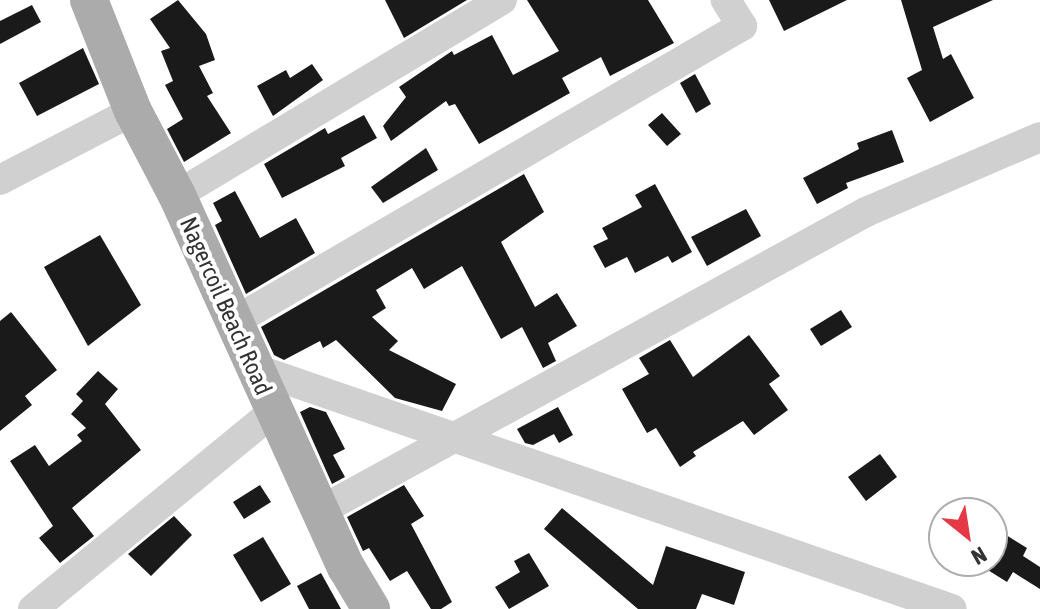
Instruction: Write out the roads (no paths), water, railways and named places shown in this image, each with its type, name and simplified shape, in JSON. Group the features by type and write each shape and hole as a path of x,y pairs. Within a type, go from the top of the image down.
{"main road":[{"name":"Nagercoil Beach Road","path":"89,0 133,111 177,195 320,511 371,609"}],"street":[{"path":"177,195 502,0"},
{"path":"233,322 742,26 726,0"},
{"path":"0,180 133,111"},
{"path":"320,511 866,212 1040,137"},
{"path":"253,368 952,609"},
{"path":"33,609 273,412"}]}
